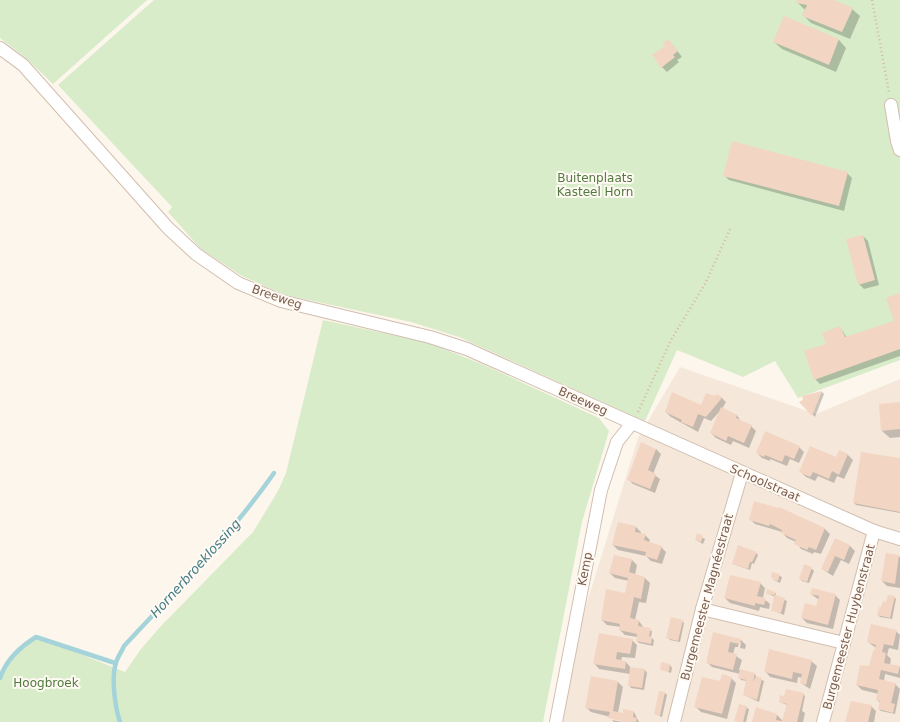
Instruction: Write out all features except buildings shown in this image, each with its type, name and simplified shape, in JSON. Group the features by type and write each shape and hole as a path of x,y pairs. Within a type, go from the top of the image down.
{"street":[{"name":"Breeweg","path":"0,48 22,66 168,228 196,254 238,283 281,301 430,337 467,349 632,423"},
{"path":"890,101 897,142 900,150"},
{"name":"Schoolstraat","path":"632,423 874,531 900,539"},
{"name":"Kemp","path":"556,722 601,490 616,442 632,423"},
{"name":"Burgemeester Magnéestraat","path":"674,722 702,609 742,473"},
{"name":"Burgemeester Huybenstraat","path":"823,722 874,531"},
{"path":"702,609 844,643"}],"path":[{"path":"872,0 890,101"},
{"path":"632,423 672,340 704,284 730,230"}],"shaded area":[{"path":"680,367 816,414 900,379 900,722 550,722 638,438"}],"green space":[{"path":"0,0 147,0 53,84 26,58 0,38"},
{"name":"Buitenplaats Kasteel Horn","path":"154,0 900,0 900,360 798,398 775,361 743,377 677,350 645,421 459,337 411,322 285,295 242,276 201,249 168,212 172,207 58,85"},
{"name":"Hoogbroek","path":"323,320 429,343 484,365 599,418 609,431 582,522 543,722 0,722 0,681 2,674 10,661 26,645 38,637 125,672 141,649 160,627 253,532 278,491 286,473"}],"waterway":[{"name":"Hornerbroeklossing","path":"120,722 115,701 114,676 117,661 124,646 221,541 274,473"},
{"name":"Hornerbroeklossing","path":"0,678 6,665 14,654 36,637 115,663"}]}
